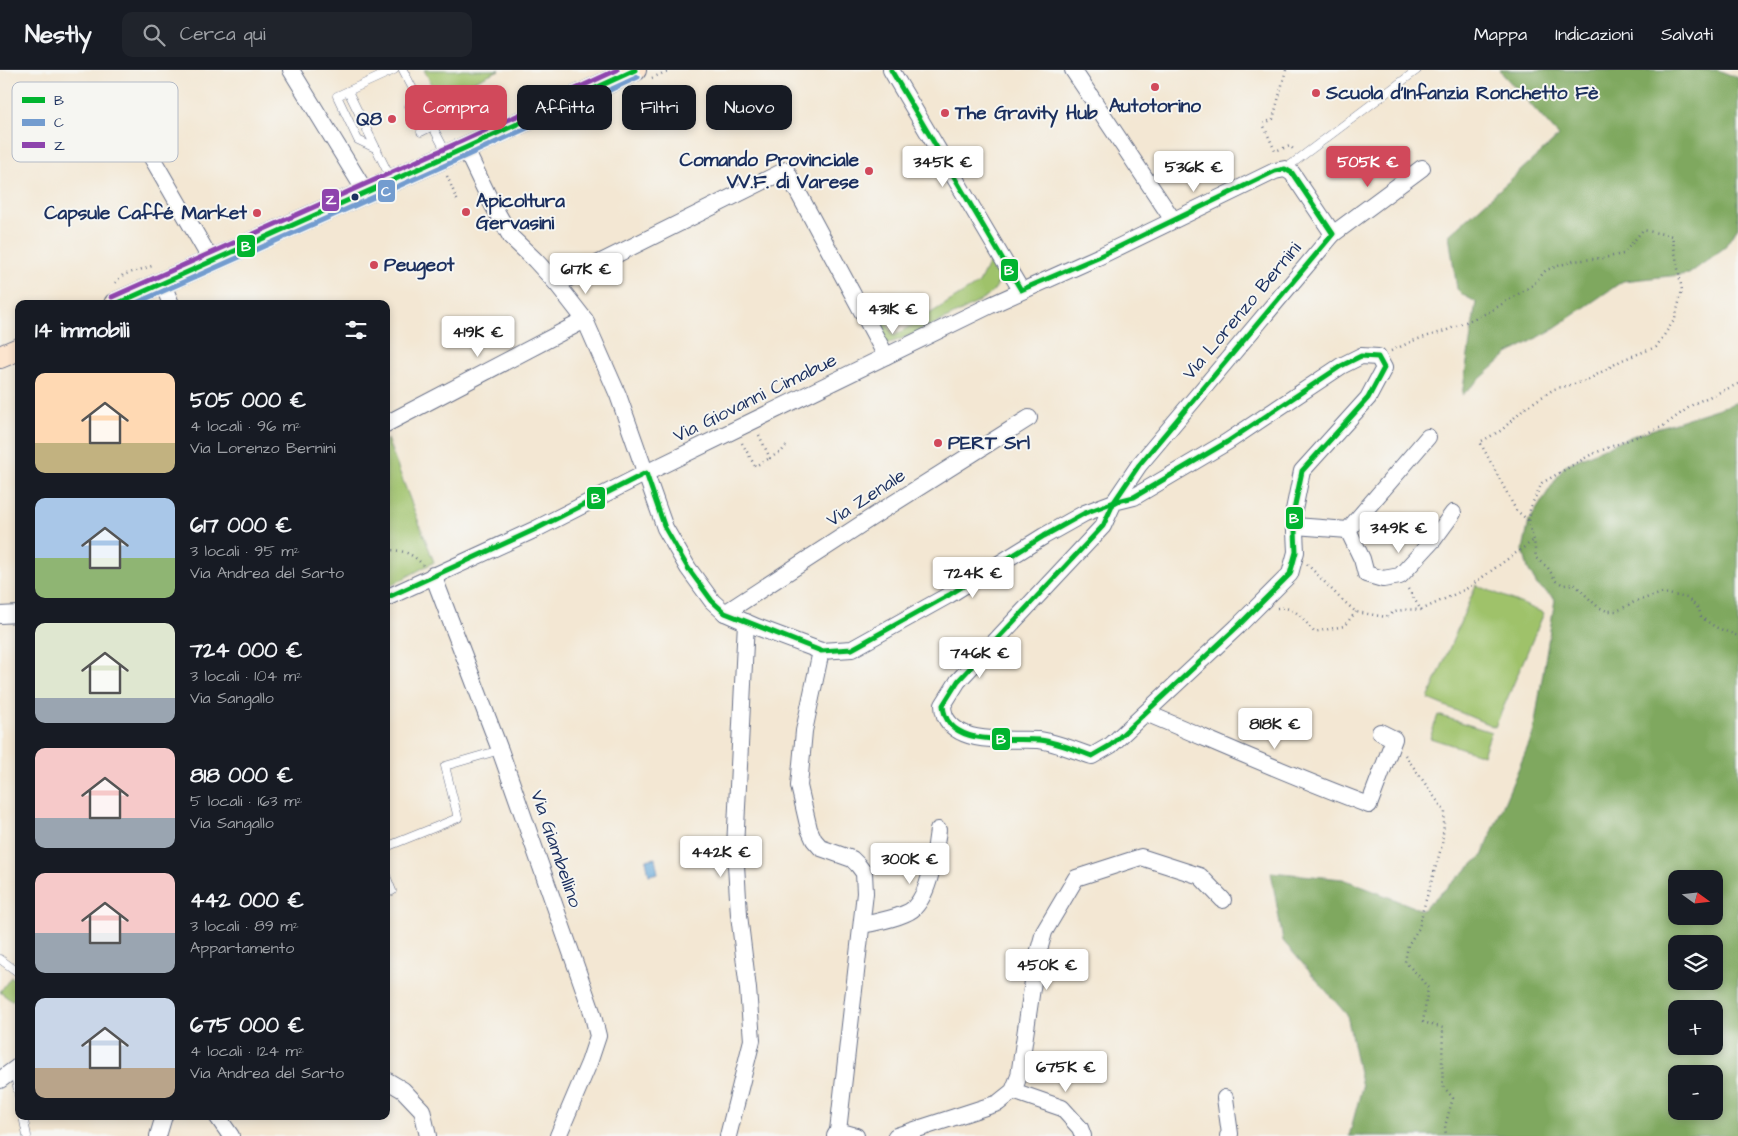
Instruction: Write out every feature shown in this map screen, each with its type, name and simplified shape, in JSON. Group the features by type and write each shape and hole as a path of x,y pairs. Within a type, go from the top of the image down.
{"main road":[{"path":"124,300 365,191 453,160 635,70"},
{"path":"0,357 15,351"}],"street":[{"path":"291,70 365,191"},
{"path":"891,70 1021,290"},
{"path":"1073,70 1173,220"},
{"path":"453,160 491,202 511,237 536,260 585,320 618,395 666,528 688,568 712,601 725,613 821,651 852,649 949,595 1085,513 1134,497 1227,442 1341,366 1361,356 1378,357 1384,368 1368,398 1302,471 1294,510 1296,554 1290,574 1146,713 1313,784 1369,805 1387,736"},
{"path":"154,162 211,260"},
{"name":"Via Lorenzo Bernini","path":"1146,713 1111,745 1092,756 1041,740 1001,740 975,737 955,728 946,717 942,705 958,681 1103,526 1114,502 1139,465 1333,234 1422,168"},
{"path":"1285,169 1292,173 1333,234"},
{"name":"Via Giovanni Cimabue","path":"390,596 536,529 646,473 1021,290 1098,257 1276,171 1285,169"},
{"path":"557,284 786,170 886,356"},
{"path":"162,282 169,300"},
{"path":"390,422 585,320"},
{"name":"Via Zenale","path":"725,613 875,515 1029,418"},
{"path":"1348,530 1428,437"},
{"path":"1348,530 1362,559 1366,574 1383,579 1400,576 1434,539 1454,513"},
{"path":"1295,526 1348,530"},
{"name":"Via Giambellino","path":"433,575 500,750 592,1012 598,1036 589,1063 558,1136"},
{"path":"0,615 15,614"},
{"path":"728,1136 752,1040 739,915 735,848 746,622"},
{"path":"821,651 804,731 798,786 809,829 814,840 821,848 852,859 864,873 865,893 862,925 836,1134 856,1136"},
{"path":"862,925 884,921 914,909 930,877 938,830"},
{"path":"896,1136 998,1103 1013,1090 1019,1076 1036,961 1044,932 1076,878 1141,857 1200,876 1223,900"},
{"path":"0,1080 15,1069"},
{"path":"390,1082 403,1090 422,1110 428,1136"},
{"path":"1013,1090 1062,1108 1080,1128 1083,1136"},
{"path":"1225,1098 1230,1134 1228,1136"},
{"path":"158,1136 163,1120"},
{"path":"220,1120 231,1136"}],"lane":[{"path":"378,147 358,140 337,96 394,70"},
{"path":"403,70 411,85"},
{"path":"1285,169 1417,70"},
{"path":"348,91 370,127 392,180"},
{"path":"421,132 425,130"},
{"path":"435,130 453,160"},
{"path":"390,846 458,818 445,766 500,750"},
{"path":"390,886 392,891"},
{"path":"0,959 15,970"},
{"path":"24,1120 27,1136"}],"path":[{"path":"1286,70 1273,119 1263,124 1275,151 1290,146 1294,151"},
{"path":"453,160 458,202"},
{"path":"1378,357 1415,340 1446,331 1489,312 1533,285 1546,270 1573,261 1623,254 1643,230 1672,236 1682,290 1675,318 1656,348 1622,360 1586,381 1554,390 1522,410 1502,430 1480,442 1516,510 1529,521"},
{"path":"1738,384 1695,403 1662,427 1592,454 1542,484 1530,508 1529,521 1536,558 1548,568 1556,581 1564,585 1574,584 1598,607 1617,611 1636,601 1663,592 1682,596 1692,601 1699,609 1701,617 1715,628 1738,636"},
{"path":"757,430 770,458"},
{"path":"741,441 755,466 782,452 786,446"},
{"path":"1296,554 1356,612 1386,617 1392,612 1421,610 1466,589 1534,540"},
{"path":"390,550 402,550 418,559 433,575"},
{"path":"1400,576 1421,610"},
{"path":"1258,606 1270,610 1287,607 1300,616 1314,632 1344,626 1356,612"},
{"path":"1387,736 1445,812 1442,845 1422,910 1419,928 1408,944 1405,962 1418,974 1428,988 1423,1022 1443,1028 1443,1086 1453,1098 1445,1126 1446,1136"}],"green space":[{"path":"424,70 499,70 466,85 432,85"},
{"path":"1499,70 1718,70 1738,78 1738,227 1724,248 1689,274 1623,281 1550,331 1508,354 1462,395 1476,302 1463,295 1457,289 1449,235 1559,136"},
{"path":"992,256 998,270 998,281 987,297 918,332 884,344 873,324 882,316 894,336 979,283"},
{"path":"1738,402 1738,1136 1349,1136 1362,1087 1347,1015 1283,941 1271,872 1343,879 1422,910 1482,856 1533,734 1555,599 1537,585 1528,569 1523,550 1529,521 1565,465 1632,436"},
{"path":"390,447 434,562 390,586"},
{"path":"1476,585 1544,613 1495,727 1428,699"},
{"path":"1438,715 1491,732 1483,755 1430,738"},
{"path":"11,977 15,980 15,998 12,1001 0,992"}],"water":[{"path":"655,858 658,873 649,875 646,860"}],"transit line":[{"name":"Z","path":"112,297 617,70"},
{"name":"B","path":"125,300 635,70"},
{"name":"B","path":"390,596 536,529 646,473 665,528 688,568 712,601 725,613 821,651 852,649 949,595 1044,536 1085,513 1114,502 1139,465 1333,234 1292,173 1285,169 1275,171 1098,257 1021,290 891,70"},
{"name":"C","path":"143,300 638,77"},
{"name":"B","path":"1361,356 1378,357 1384,368 1368,398 1302,471 1294,510 1296,552 1290,574 1237,627 1111,745 1092,756 1046,741 981,738 967,735 955,729 947,719 943,705 958,681 1103,526 1114,502 1134,497 1227,442 1341,366 1361,356"}],"place":[{"name":"Autotorino","path":"1155,87"},
{"name":"Scuola d'Infanzia Ronchetto Fè","path":"1316,93"},
{"name":"The Gravity Hub","path":"945,113"},
{"name":"Q8","path":"392,119"},
{"name":"Comando Provinciale VV.F. di Varese","path":"869,171"},
{"name":"Apicoltura Gervasini","path":"466,212"},
{"name":"Capsule Caffé Market","path":"257,213"},
{"name":"Peugeot","path":"374,265"},
{"name":"PERT Srl","path":"938,443"}]}
